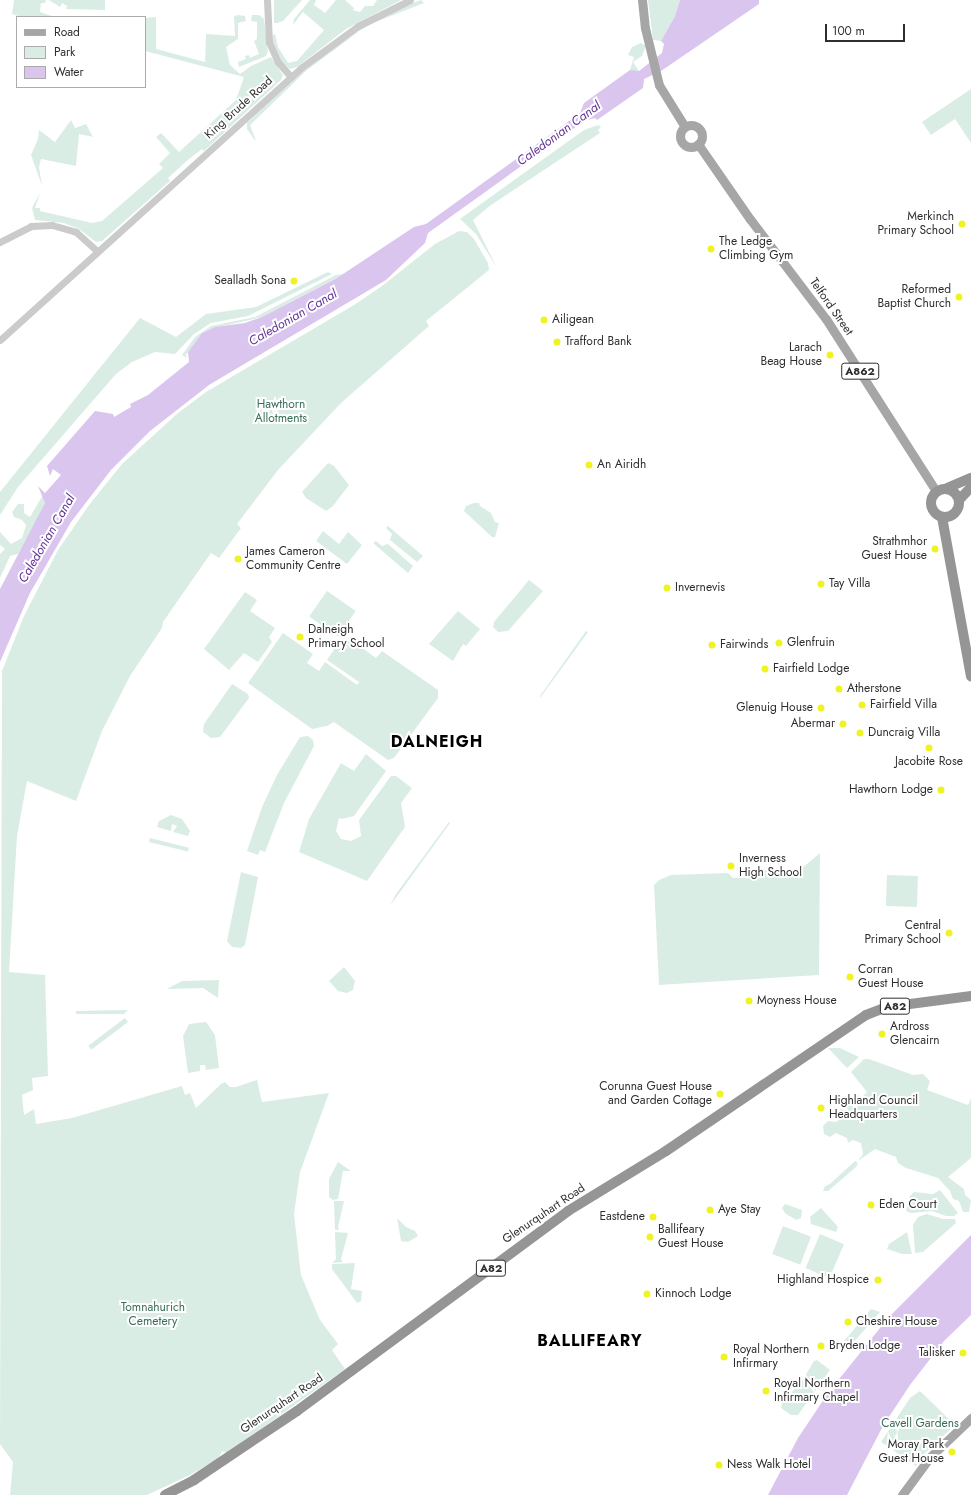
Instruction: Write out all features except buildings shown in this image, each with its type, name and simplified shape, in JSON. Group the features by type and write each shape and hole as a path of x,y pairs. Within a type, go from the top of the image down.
{"highway":[{"path":"971,478 936,491 932,496 931,507 942,517 971,676"},
{"path":"942,517 955,513 959,500 965,490 971,487"},
{"path":"947,488 956,493 959,500"},
{"name":"Glenurquhart Road","path":"165,1495 194,1480 297,1411 568,1211 666,1151 864,1016 888,1007 971,996"}],"main road":[{"path":"642,0 659,85 685,127 680,135 682,142 691,146 698,144"},
{"name":"A862","path":"685,127 692,125 700,130 702,138 698,144"},
{"name":"Telford Street","path":"698,144 748,216 826,319 936,491"},
{"path":"902,1495 920,1468 971,1418"}],"street":[{"path":"267,0 269,42 276,58 291,77"},
{"name":"King Brude Road","path":"0,340 97,250 291,77 346,33 410,0"},
{"path":"0,242 31,226 52,225 76,232 97,250"}],"green space":[{"path":"14,0 46,0 45,3 41,3 40,12 52,16 18,16 12,14"},
{"path":"49,0 105,0 105,10 66,9 67,6 62,3 60,7"},
{"path":"274,0 302,0 283,21 274,23"},
{"path":"310,0 316,0 314,5 325,13 336,0 345,0 354,8 353,10 360,12 365,6 373,6 377,0 401,0 346,29 297,67 290,69 282,62 271,37 275,34 278,47 288,63 297,61 324,30 303,12 293,25 294,19"},
{"path":"421,0 424,3 368,25 393,10"},
{"path":"648,0 680,0 675,16 661,41 653,40"},
{"path":"252,15 259,15 264,19 268,51 266,56 239,67 238,62 246,59 245,56 249,55 250,58 259,54 254,41 257,39 257,22 251,21"},
{"path":"234,16 245,16 246,21 238,23 238,39 226,47 230,65 240,74 251,66 271,57 283,75 281,80 204,151 202,149 189,159 168,178 170,181 102,241 96,242 79,229 64,223 35,220 32,208 40,193 35,208 40,208 40,211 92,223 102,221 163,168 159,164 170,153 156,137 161,133 179,152 236,100 244,77 146,51 146,18 156,17 156,49 205,62 206,34 235,36"},
{"path":"368,25 307,70 250,125 256,141 247,129 247,123 314,62"},
{"path":"641,43 646,46 642,56 633,62 639,71 633,72 630,70 634,57 628,55 632,47"},
{"path":"971,89 971,143 955,119 931,135 922,122"},
{"path":"71,120 75,128 86,124 93,137 79,134 76,166 41,159 39,167 42,186 31,155 38,139 39,130 55,142"},
{"path":"598,125 601,127 598,130 600,133 491,205 473,220 497,268 476,234 460,219 584,130"},
{"path":"459,231 467,232 474,239 488,263 489,270 426,321 429,326 341,403 278,470 237,524 241,528 219,558 211,553 163,622 162,628 130,676 102,731 76,801 27,781 17,836 9,972 45,975 48,1076 32,1078 33,1090 22,1095 24,1115 34,1109 36,1124 72,1118 182,1086 185,1095 190,1093 196,1108 225,1082 230,1087 236,1087 257,1080 262,1102 329,1093 300,1172 294,1214 301,1275 320,1320 338,1344 332,1350 345,1369 227,1453 222,1451 219,1458 190,1475 147,1495 10,1495 13,1462 0,1444 2,671 24,616 58,550 89,505 122,464 178,413 206,392 354,305 382,286 435,244"},
{"path":"328,272 332,274 248,316 211,323 194,334 175,354 155,352 132,362 116,374 18,487 0,515 0,492 140,318 176,337 206,314 256,307"},
{"path":"344,274 262,317 210,329 202,333 186,355 187,358 182,355 195,337 211,326 255,317 336,275"},
{"path":"328,463 334,466 349,485 333,506 326,511 306,498 302,492"},
{"path":"43,495 45,503 39,519 18,554 10,556 0,578 0,554 5,549 0,545 0,532 11,544 22,538 26,525 22,520 14,517 12,512 18,504 24,504 24,513 30,517"},
{"path":"479,503 480,506 491,513 495,522 499,523 495,537 492,537 464,511 466,506"},
{"path":"388,526 423,556 417,562 390,540 392,534 386,528"},
{"path":"323,531 339,544 348,532 362,545 347,564 316,541"},
{"path":"376,541 382,546 388,544 413,566 408,573 373,543"},
{"path":"529,580 543,591 508,631 498,632 493,627 494,622"},
{"path":"327,591 356,611 338,636 309,616"},
{"path":"245,592 257,600 250,611 275,628 269,637 272,642 258,662 244,653 229,670 204,649"},
{"path":"458,611 480,629 466,646 463,644 453,661 429,644"},
{"path":"586,631 588,632 540,698 540,696"},
{"path":"283,633 313,654 307,663 319,671 325,662 357,685 359,682 327,660 335,648 341,649 349,638 376,658 382,651 438,690 438,698 394,758 388,760 334,722 327,726 312,729 248,683"},
{"path":"232,684 248,694 249,698 220,737 211,738 203,732 204,724"},
{"path":"308,736 313,740 314,746 284,803 265,852 260,850 258,855 247,851 262,807 277,775 300,737"},
{"path":"366,754 386,771 354,816 342,819 339,818 336,831 341,839 351,841 361,836 359,820 391,776 396,776 412,788 401,803 405,827 367,881 299,852 309,819 341,763 354,771"},
{"path":"171,815 182,819 190,831 188,836 173,832 177,826 172,824 171,831 157,827 159,821"},
{"path":"449,822 450,823 390,906 396,894"},
{"path":"150,838 189,848 188,852 149,842"},
{"path":"820,853 819,975 659,985 654,885 659,880 671,875 728,873 733,878 744,877 749,871 801,869"},
{"path":"241,872 258,877 245,945 241,948 232,947 227,941"},
{"path":"887,875 918,876 917,907 886,906"},
{"path":"344,967 355,981 353,990 347,993 338,991 329,981"},
{"path":"219,980 218,998 203,988 167,989 182,981"},
{"path":"128,1010 124,1014 76,1014 76,1011"},
{"path":"125,1018 128,1022 91,1050 88,1046"},
{"path":"206,1022 215,1035 219,1068 206,1070 205,1065 200,1065 200,1071 188,1073 183,1036 189,1024"},
{"path":"828,1048 840,1048 859,1057 847,1068"},
{"path":"864,1059 869,1059 913,1075 923,1074 930,1081 927,1090 968,1105 971,1098 971,1158 948,1177 964,1189 965,1195 971,1200 969,1212 963,1212 959,1201 953,1199 950,1191 938,1178 906,1168 898,1163 896,1157 875,1149 858,1161 863,1154 861,1143 853,1140 848,1143 847,1138 836,1133 830,1137 824,1134 823,1126 828,1121 836,1122 841,1118 838,1111 841,1109 848,1111 846,1103 856,1099 857,1095 862,1097 867,1092 851,1072"},
{"path":"855,1161 858,1163 856,1167 828,1191 823,1191 825,1186 830,1184"},
{"path":"338,1162 351,1171 343,1171 338,1199 333,1200 329,1197 329,1179"},
{"path":"940,1190 958,1213 954,1216 946,1216 932,1211 911,1213 906,1211 910,1196 914,1192 933,1194"},
{"path":"334,1201 344,1201 338,1227 339,1230 335,1230"},
{"path":"785,1204 802,1210 801,1218 796,1220 785,1213 782,1208"},
{"path":"821,1208 838,1227 836,1232 811,1224 810,1217"},
{"path":"927,1214 943,1219 955,1219 956,1223 923,1252 915,1253 913,1225 918,1217"},
{"path":"397,1218 406,1227 415,1231 418,1236 408,1242 401,1241"},
{"path":"783,1226 811,1237 800,1265 772,1254"},
{"path":"335,1232 348,1233 341,1259 343,1262 332,1263 336,1259"},
{"path":"907,1232 912,1254 902,1254 887,1249 889,1244"},
{"path":"820,1234 844,1244 829,1278 806,1268"},
{"path":"355,1263 351,1289 362,1291 361,1301 357,1303 332,1269 332,1264"},
{"path":"871,1309 880,1312 845,1352 839,1347"},
{"path":"817,1360 830,1370 798,1415 791,1415 781,1408 782,1403 802,1381 814,1361"},
{"name":"Cavell Gardens","path":"920,1391 955,1425 923,1455 916,1466 881,1442 910,1398"}],"water":[{"name":"Caledonian Canal","path":"680,0 759,0 759,4 661,71 644,79 643,88 597,120 595,118 584,121 428,233 425,243 386,280 209,385 150,431 111,470 71,522 30,593 0,662 0,589 45,503 38,486 45,493 61,475 53,469 50,476 47,466 95,411 113,414 114,417 131,407 130,404 148,395 189,362 188,352 202,333 215,327 245,323 262,317 337,278 414,227 426,224 580,113 584,103 630,70 639,71 662,53 664,44 661,41 675,16"},
{"path":"971,1235 971,1315 944,1341 910,1385 883,1426 847,1495 768,1495 798,1438 828,1393 888,1318"}],"place":[{"name":"Merkinch Primary School","path":"962,224"},
{"name":"The Ledge Climbing Gym","path":"711,249"},
{"name":"Sealladh Sona","path":"294,281"},
{"name":"Reformed Baptist Church","path":"959,297"},
{"name":"Ailigean","path":"544,320"},
{"name":"Trafford Bank","path":"557,342"},
{"name":"Larach Beag House","path":"830,355"},
{"name":"An Airidh","path":"589,465"},
{"name":"Strathmhor Guest House","path":"935,549"},
{"name":"James Cameron Community Centre","path":"238,559"},
{"name":"Tay Villa","path":"821,584"},
{"name":"Invernevis","path":"667,588"},
{"name":"Dalneigh Primary School","path":"300,637"},
{"name":"Glenfruin","path":"779,643"},
{"name":"Fairwinds","path":"712,645"},
{"name":"Fairfield Lodge","path":"765,669"},
{"name":"Atherstone","path":"839,689"},
{"name":"Fairfield Villa","path":"862,705"},
{"name":"Glenuig House","path":"821,708"},
{"name":"Abermar","path":"843,724"},
{"name":"Duncraig Villa","path":"860,733"},
{"name":"Jacobite Rose","path":"929,748"},
{"name":"Hawthorn Lodge","path":"941,790"},
{"name":"Inverness High School","path":"731,866"},
{"name":"Central Primary School","path":"949,933"},
{"name":"Corran Guest House","path":"850,977"},
{"name":"Moyness House","path":"749,1001"},
{"name":"Ardross Glencairn","path":"882,1034"},
{"name":"Corunna Guest House and Garden Cottage","path":"720,1094"},
{"name":"Highland Council Headquarters","path":"821,1108"},
{"name":"Eden Court","path":"871,1205"},
{"name":"Aye Stay","path":"710,1210"},
{"name":"Eastdene","path":"653,1217"},
{"name":"Ballifeary Guest House","path":"650,1237"},
{"name":"Highland Hospice","path":"878,1280"},
{"name":"Kinnoch Lodge","path":"647,1294"},
{"name":"Cheshire House","path":"848,1322"},
{"name":"Bryden Lodge","path":"821,1346"},
{"name":"Talisker","path":"963,1353"},
{"name":"Royal Northern Infirmary","path":"724,1357"},
{"name":"Royal Northern Infirmary Chapel","path":"766,1391"},
{"name":"Moray Park Guest House","path":"952,1452"},
{"name":"Ness Walk Hotel","path":"719,1465"}],"district":[{"name":"DALNEIGH","path":"437,742"},
{"name":"BALLIFEARY","path":"590,1341"}],"park label":[{"name":"Hawthorn Allotments","path":"281,412"},
{"name":"Tomnahurich Cemetery","path":"153,1315"}]}
